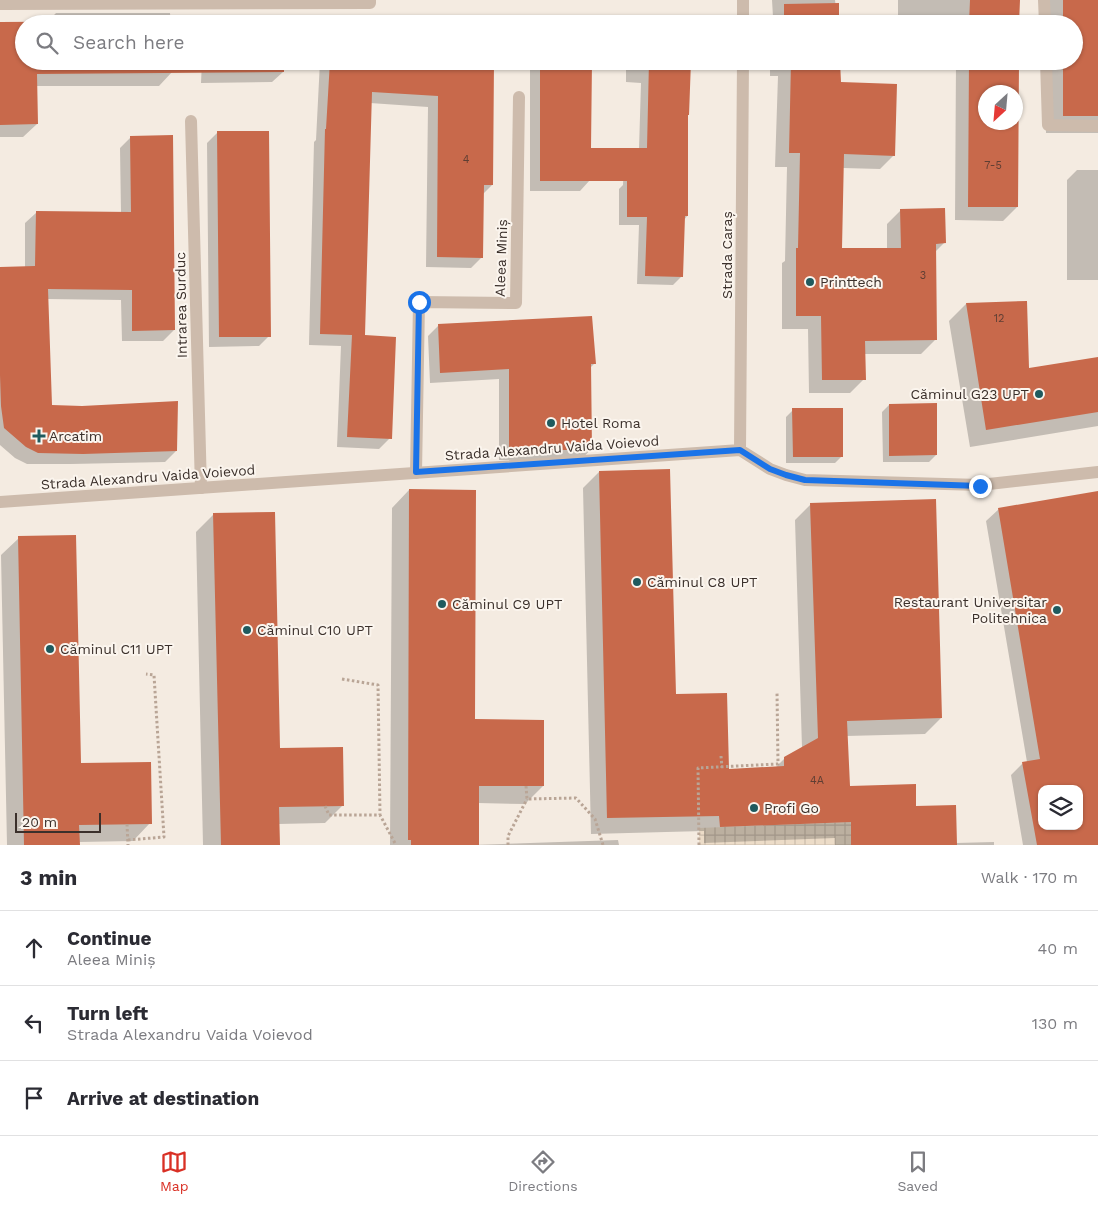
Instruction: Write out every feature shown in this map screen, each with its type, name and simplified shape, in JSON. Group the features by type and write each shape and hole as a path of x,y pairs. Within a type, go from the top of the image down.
{"street":[{"path":"0,4 370,4 370,0"},
{"path":"743,0 743,15"},
{"path":"1044,0 1045,15"},
{"name":"Strada Caraș","path":"740,450 743,70"},
{"path":"1046,70 1048,125 1098,126"},
{"name":"Aleea Miniș","path":"416,472 419,302 516,303 519,97"},
{"name":"Intrarea Surduc","path":"191,121 201,488"},
{"path":"740,450 770,469 805,480 980,486 1098,472"},
{"name":"Strada Alexandru Vaida Voievod","path":"0,502 740,450"}],"path":[{"path":"128,840 164,837 154,675 146,674"},
{"path":"342,679 378,685 380,815 396,845"},
{"path":"699,845 698,768 778,764 777,692"},
{"path":"721,756 722,768"},
{"path":"508,845 508,836 527,799 526,786"},
{"path":"527,799 576,798 595,819 603,845"},
{"path":"325,806 329,815 380,815"},
{"path":"127,824 128,845"}],"shaded area":[{"path":"851,822 851,845 699,845 699,828"}],"building":[{"path":"970,0 1020,0 1019,15 969,15"},
{"path":"1063,0 1098,0 1098,116 1063,116 1063,70 1083,70 1083,15 1063,15"},
{"path":"839,3 839,15 784,15 784,4"},
{"path":"0,22 15,22 15,70 284,70 284,72 37,74 38,124 0,125"},
{"path":"329,70 494,70 493,185 484,185 483,258 437,257 438,96 372,92 365,335 396,337 392,439 347,437 352,335 320,334"},
{"path":"540,70 592,70 591,148 647,148 649,70 691,70 688,115 688,216 685,216 683,277 645,276 647,217 627,217 627,181 540,181"},
{"path":"791,70 840,70 841,82 897,84 895,156 844,154 842,248 901,248 900,209 945,208 946,243 936,244 937,340 865,341 866,380 822,380 821,316 796,316 796,248 798,248 800,153 789,153"},
{"path":"969,70 1019,70 1019,85 978,85 978,130 1019,130 1018,207 968,207"},
{"path":"217,131 269,131 271,337 219,337"},
{"path":"173,135 175,330 132,331 132,290 48,289 52,405 82,406 178,401 177,451 83,454 38,453 26,447 4,428 0,375 0,267 35,266 36,211 131,212 130,136"},
{"name":"Căminul G23 UPT","path":"1027,301 1029,368 1098,357 1098,412 986,430 966,303"},
{"path":"592,316 596,364 591,364 592,450 509,450 509,369 440,373 438,324"},
{"path":"937,403 937,455 889,456 889,404"},
{"path":"792,408 843,408 843,457 793,457"},
{"path":"670,469 676,694 727,693 729,769 784,766 784,757 818,738 810,503 936,499 942,718 847,721 850,786 916,784 916,806 956,805 957,845 851,845 851,822 720,827 719,816 607,818 599,471"},
{"name":"Căminul C9 UPT","path":"409,489 476,490 475,719 544,720 544,786 479,786 479,845 411,845 411,840 408,840"},
{"name":"Restaurant Universitar Politehnica","path":"1098,491 1098,845 1037,845 1022,762 1040,759 998,508"},
{"name":"Căminul C10 UPT","path":"275,512 280,748 343,747 344,806 279,807 280,845 221,845 213,513"},
{"name":"Căminul C11 UPT","path":"76,535 81,763 151,762 152,824 79,825 80,845 24,845 18,536"}],"place":[{"name":"Printtech","path":"810,282"},
{"name":"Căminul G23 UPT","path":"1039,394"},
{"name":"Hotel Roma","path":"551,423"},
{"name":"Arcatim","path":"39,436"},
{"name":"Căminul C8 UPT","path":"637,582"},
{"name":"Căminul C9 UPT","path":"442,604"},
{"name":"Restaurant Universitar Politehnica","path":"1057,610"},
{"name":"Căminul C10 UPT","path":"247,630"},
{"name":"Căminul C11 UPT","path":"50,649"},
{"name":"Profi Go","path":"754,808"}],"route":[{"path":"419,302 416,472 740,450 770,469 805,480 980,486"}]}
